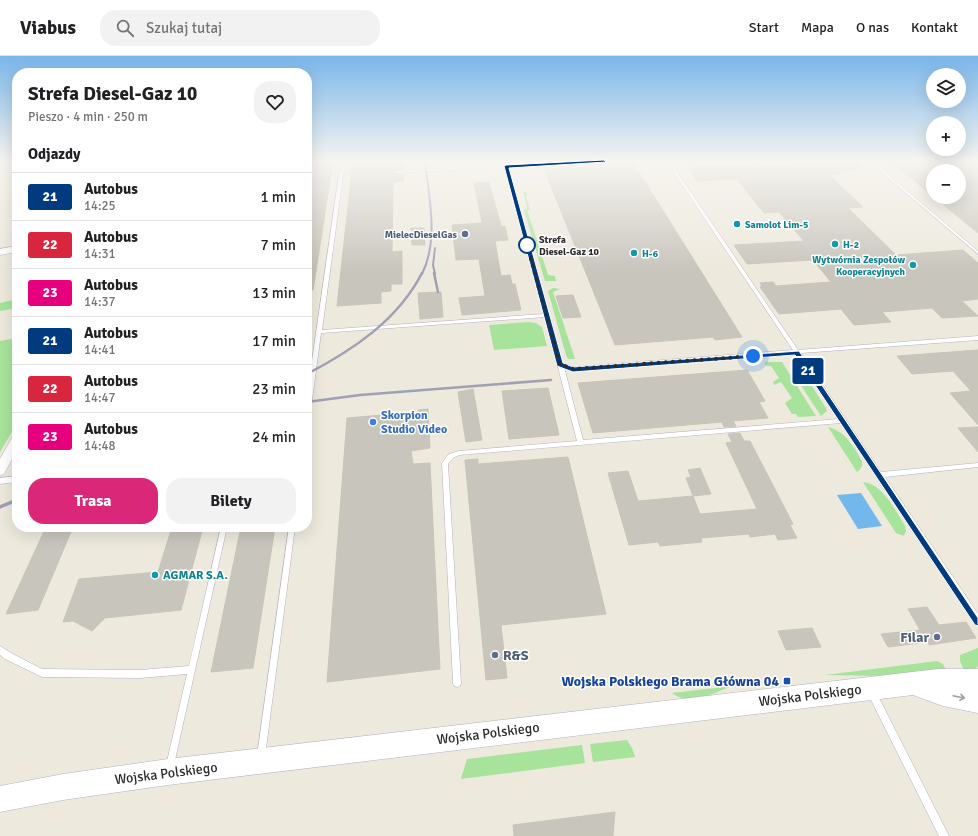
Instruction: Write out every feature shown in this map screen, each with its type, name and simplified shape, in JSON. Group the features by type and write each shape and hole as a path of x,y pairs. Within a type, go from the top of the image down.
{"street":[{"path":"0,252 12,250"},
{"path":"0,470 12,448"},
{"name":"Wojska Polskiego","path":"0,799 63,787 168,772 938,680 978,680"},
{"name":"Wojska Polskiego","path":"913,684 943,694 978,701"},
{"name":"Wojska Polskiego","path":"0,791 63,787"}],"lane":[{"path":"312,380 338,197"},
{"path":"515,197 581,443"},
{"path":"692,197 978,621"},
{"path":"913,197 978,253"},
{"path":"319,332 546,316"},
{"path":"560,364 573,369 978,338"},
{"path":"457,683 445,463 451,456 459,453 842,421"},
{"path":"879,474 978,465"},
{"path":"0,481 12,480"},
{"path":"168,772 223,532"},
{"path":"260,761 291,532"},
{"path":"0,650 8,656 42,673 140,674 192,670"},
{"path":"870,688 944,836"}],"green space":[{"path":"524,197 526,197 530,210 527,210 548,275 555,276 556,281 545,281 524,210 527,208"},
{"path":"553,288 560,289 553,292 575,359 568,359 566,355 548,291"},
{"path":"12,300 12,309 0,311 0,303"},
{"path":"529,322 536,323 542,327 547,346 494,350 489,325"},
{"path":"12,339 12,432 0,452 0,341"},
{"path":"766,362 782,362 816,416 798,417 796,414 792,414 785,403 792,398 781,382 774,385 773,382 779,378 771,366 766,366"},
{"path":"804,374 826,408 827,411 821,416 794,375"},
{"path":"828,427 844,436 856,450 862,461 860,470 857,472"},
{"path":"863,482 877,487 888,499 905,526 906,531 904,536 896,533"},
{"path":"978,648 978,666 974,671 965,673 960,661 960,655"},
{"path":"937,661 943,664 947,672 920,671 884,676 825,675"},
{"path":"732,686 710,695 694,699 686,699 672,693"},
{"path":"627,740 635,757 593,762 590,744"},
{"path":"582,745 585,763 461,779 467,759"}],"water":[{"path":"861,493 882,526 858,529 837,495"}],"building":[{"path":"312,197 327,197 313,290"},
{"path":"349,197 393,197 392,252 402,251 402,284 391,284 391,291 381,292 381,303 337,306"},
{"path":"477,197 493,197 501,226 505,226 508,240 495,241 501,276 510,275 512,284 515,284 521,310 462,315 459,298 485,296 479,259 456,260 452,225 482,223"},
{"name":"H-6","path":"555,197 655,197 742,337 715,340 713,337 615,345"},
{"name":"H-2","path":"752,197 853,197 863,207 848,208 896,255 963,250 978,263 978,299 962,301 978,316 942,318 932,308 882,312 891,322 854,325 841,309 779,314 760,287 762,286 760,283 773,282 776,286 831,282 813,260 747,264 734,245 804,241 779,212 764,213"},
{"path":"966,197 978,197 978,233 943,204 966,204"},
{"path":"411,228 424,228 425,245 412,245"},
{"path":"441,292 443,317 420,319 418,293"},
{"path":"573,295 581,317 563,318 556,296"},
{"path":"978,350 978,425 950,393 971,391 953,371 912,374 897,356"},
{"path":"747,370 765,401 759,402 768,418 733,421 736,426 724,427 722,422 593,433 578,383"},
{"path":"548,388 559,435 509,439 502,391"},
{"path":"473,389 482,440 466,442 458,392"},
{"path":"428,409 430,448 411,451 413,464 430,463 440,669 327,682 347,418 418,412 418,410"},
{"path":"978,427 978,452 958,428"},
{"path":"740,433 744,441 750,441 793,524 790,525 797,538 778,540 775,534 750,537 749,534 701,538 702,542 660,546 658,542 629,545 608,473 628,471 638,501 693,496 700,514 757,509 726,443 732,442 728,434"},
{"path":"568,457 606,614 501,625 507,678 486,680 465,460 478,459 478,464"},
{"path":"700,468 711,494 693,496 686,478 691,477 688,470"},
{"path":"44,532 71,532 38,610 6,614"},
{"name":"AGMAR S.A.","path":"170,532 202,532 181,610 105,618 92,631 73,621 63,622 79,579 158,572"},
{"path":"240,532 274,532 253,668 211,672"},
{"path":"927,607 939,625 966,622 976,638 929,645 928,642 888,647 881,634 920,630 908,609"},
{"path":"812,628 821,647 786,650 778,631"},
{"path":"615,812 613,836 514,836 513,825"}],"railway":[{"path":"422,274 430,247 431,218 429,197"},
{"path":"435,248 433,265 435,274"},
{"path":"312,371 341,355 373,332 400,305 412,290 422,273"},
{"path":"434,273 438,292"},
{"path":"312,401 360,395 551,380"},
{"path":"0,507 12,502"}],"bus line":[{"name":"21","path":"514,197 553,343 560,364 573,369 796,353 978,621"}],"place":[{"name":"Samolot Lim-5","path":"737,224"},
{"name":"MielecDieselGas","path":"465,234"},
{"name":"H-2","path":"835,244"},
{"name":"Strefa Diesel-Gaz 10","path":"527,245"},
{"name":"H-6","path":"634,253"},
{"name":"Wytwórnia Zespołów Kooperacyjnych","path":"913,265"},
{"name":"Skorpion Studio Video","path":"373,422"},
{"name":"AGMAR S.A.","path":"155,575"},
{"name":"Filar","path":"937,637"},
{"name":"R&S","path":"495,655"},
{"name":"Wojska Polskiego Brama Główna 04","path":"787,681"}],"route":[{"path":"527,245 560,364 573,369 753,356"}]}
